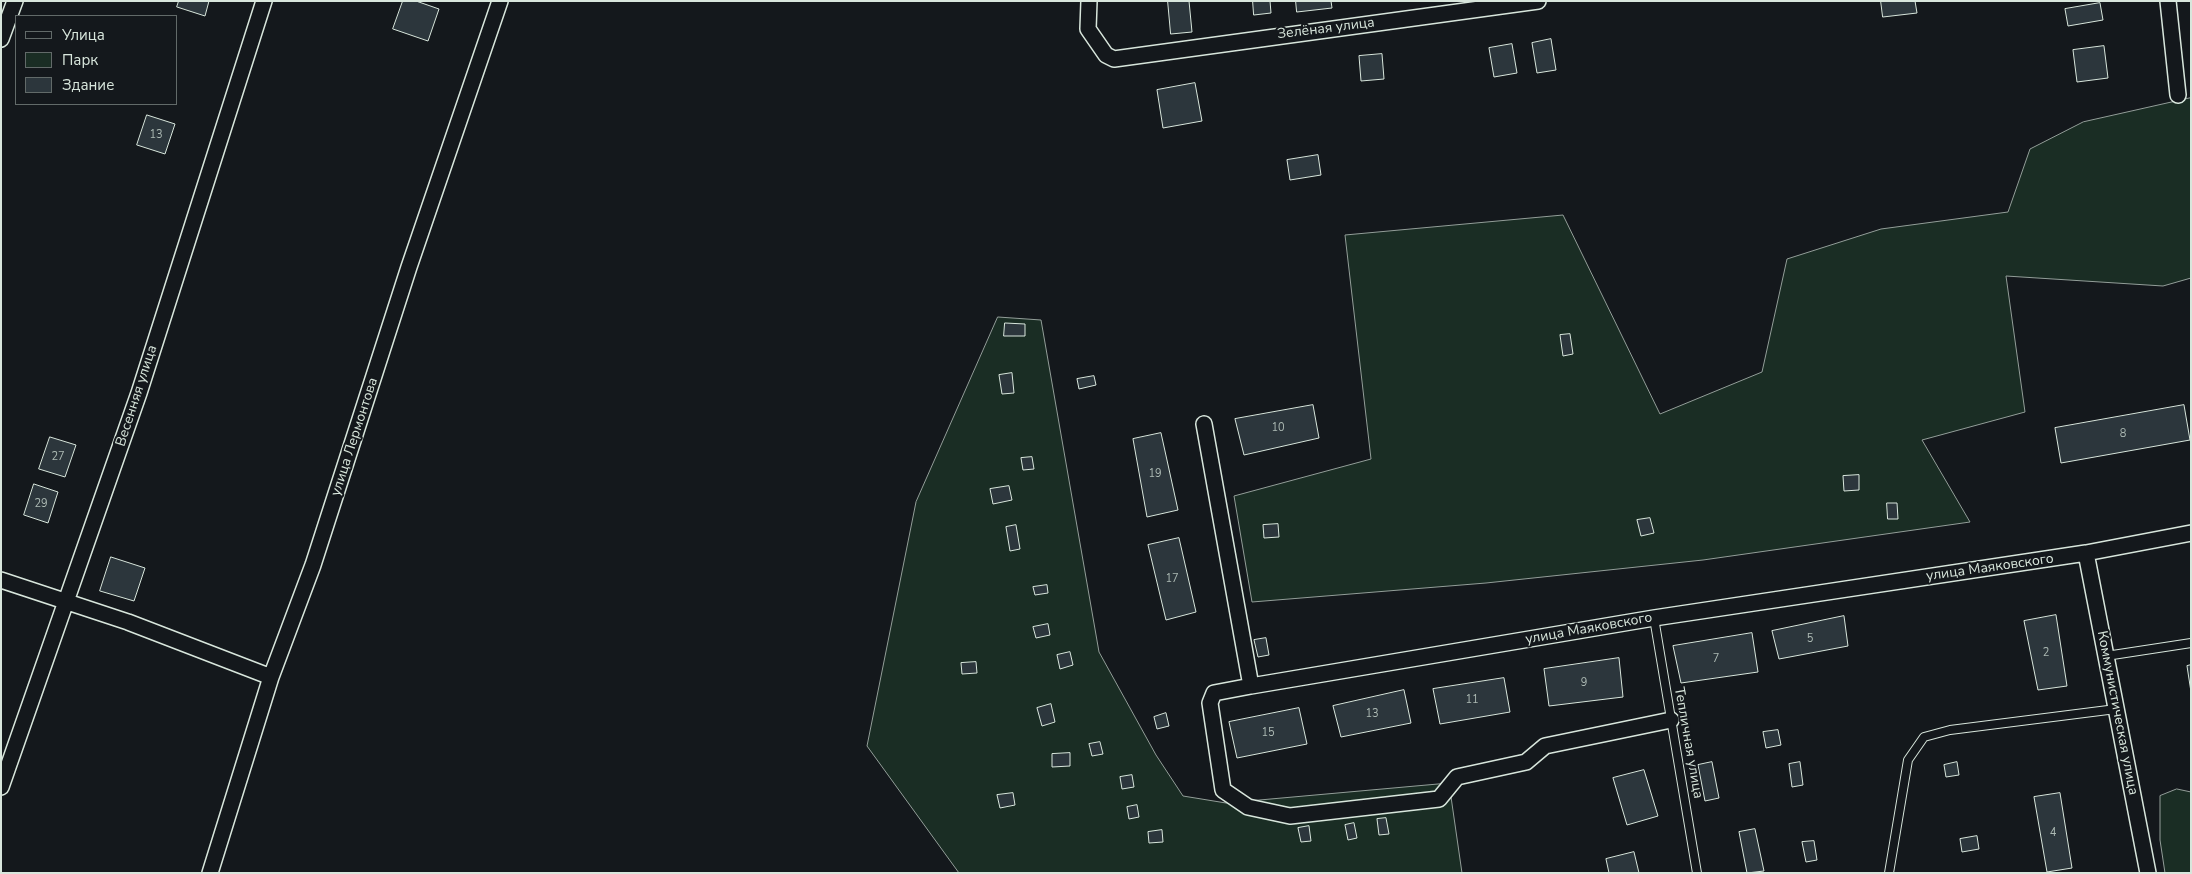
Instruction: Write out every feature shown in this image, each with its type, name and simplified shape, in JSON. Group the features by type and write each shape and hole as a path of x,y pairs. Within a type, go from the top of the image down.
{"street":[{"path":"1,39 15,1"},
{"name":"Весенняя улица","path":"1,788 138,393 264,1"},
{"name":"улица Лермонтова","path":"210,873 270,677 313,565 409,266 500,1"},
{"name":"Зелёная улица","path":"1089,1 1088,29 1106,55 1114,58 1538,1"},
{"path":"2168,1 2178,94"},
{"path":"1204,424 1251,686"},
{"name":"улица Маяковского","path":"1671,720 1545,746 1526,762 1457,776 1439,799 1290,816 1248,807 1223,790 1210,703 1214,693 1251,686 1654,618 2086,553 2191,533"},
{"name":"Коммунистическая улица","path":"2086,553 2148,873"},
{"path":"1,580 128,622 270,677"}],"lane":[{"name":"Тепличная улица","path":"1654,618 1697,873"},
{"path":"2106,656 2191,644"},
{"path":"1889,873 1908,760 1924,737 1950,730 2116,708"}],"green space":[{"path":"2191,98 2191,278 2163,286 2006,276 2025,412 1922,440 1970,522 1703,560 1486,583 1252,602 1234,496 1371,459 1345,235 1563,215 1660,414 1762,372 1787,259 1881,229 2008,212 2030,149 2083,122"},
{"path":"998,317 1041,320 1099,652 1156,755 1183,796 1226,803 1449,783 1462,873 959,873 867,746 916,502"},
{"path":"2177,789 2191,792 2191,873 2165,873 2160,840 2160,796"}],"building":[{"path":"179,1 209,1 205,16 177,7"},
{"path":"403,1 416,1 439,9 428,41 393,29"},
{"path":"1168,1 1189,1 1192,32 1171,34"},
{"path":"1253,1 1270,1 1271,13 1254,15"},
{"path":"1296,1 1331,1 1332,8 1297,12"},
{"path":"1881,1 1915,1 1917,13 1883,17"},
{"path":"2100,3 2103,20 2068,26 2065,9"},
{"path":"1551,39 1556,70 1537,73 1532,43"},
{"path":"1512,44 1517,73 1494,77 1489,48"},
{"path":"2104,46 2108,78 2077,82 2073,50"},
{"path":"1382,54 1384,79 1361,81 1359,56"},
{"path":"1195,83 1202,121 1163,128 1157,90"},
{"path":"147,115 175,124 165,154 137,145"},
{"path":"1318,155 1321,175 1290,180 1287,160"},
{"path":"1005,323 1025,324 1025,336 1004,336"},
{"path":"1570,334 1573,354 1563,356 1560,335"},
{"path":"1012,373 1014,393 1002,394 999,375"},
{"path":"1094,376 1096,385 1079,389 1077,379"},
{"path":"1313,405 1319,438 1244,455 1235,419"},
{"path":"2184,405 2190,440 2061,463 2055,428"},
{"path":"1161,433 1178,510 1147,517 1133,439"},
{"path":"50,437 76,445 65,477 39,469"},
{"path":"1032,457 1034,469 1023,470 1021,458"},
{"path":"1859,475 1859,490 1844,491 1843,476"},
{"path":"34,484 58,492 48,523 24,515"},
{"path":"1009,486 1012,500 993,504 990,489"},
{"path":"1887,503 1897,503 1898,519 1888,519"},
{"path":"1650,518 1654,533 1641,536 1637,520"},
{"path":"1278,524 1279,537 1264,538 1263,525"},
{"path":"1016,525 1020,549 1010,551 1006,527"},
{"path":"1179,538 1196,612 1166,620 1148,545"},
{"path":"111,557 145,568 134,601 100,591"},
{"path":"1047,585 1048,593 1035,595 1033,587"},
{"path":"2056,615 2067,686 2038,690 2024,621"},
{"path":"1844,616 1848,646 1779,659 1772,631"},
{"path":"1048,624 1050,635 1036,638 1033,627"},
{"path":"1752,633 1758,672 1681,683 1673,646"},
{"path":"1266,638 1269,655 1258,657 1254,640"},
{"path":"1070,652 1073,665 1060,669 1057,655"},
{"path":"1619,658 1623,697 1549,706 1544,669"},
{"path":"976,662 977,673 962,674 961,663"},
{"path":"2191,665 2191,692 2187,666"},
{"path":"1504,678 1510,712 1440,724 1433,689"},
{"path":"1404,690 1411,723 1341,737 1333,706"},
{"path":"1051,704 1055,722 1042,726 1037,708"},
{"path":"1299,708 1307,744 1237,758 1229,722"},
{"path":"1166,713 1169,726 1157,729 1154,717"},
{"path":"1778,730 1781,745 1766,748 1763,732"},
{"path":"1100,742 1103,754 1092,756 1089,744"},
{"path":"1070,753 1070,766 1052,767 1052,754"},
{"path":"1712,762 1719,798 1705,801 1698,765"},
{"path":"1800,762 1803,785 1792,787 1789,764"},
{"path":"1957,762 1959,775 1946,777 1944,765"},
{"path":"1644,770 1658,816 1627,825 1613,778"},
{"path":"1132,775 1134,787 1122,789 1120,777"},
{"path":"1013,793 1015,805 1000,808 997,795"},
{"path":"2060,793 2072,868 2047,872 2034,797"},
{"path":"1137,805 1139,817 1129,819 1127,807"},
{"path":"1386,818 1389,834 1379,835 1377,819"},
{"path":"1354,823 1357,838 1348,840 1345,825"},
{"path":"1309,826 1311,841 1301,842 1298,828"},
{"path":"1755,829 1764,871 1747,873 1739,832"},
{"path":"1162,830 1163,842 1149,843 1148,832"},
{"path":"1977,836 1979,849 1962,852 1960,839"},
{"path":"1814,841 1817,860 1806,862 1802,842"},
{"path":"1634,852 1639,873 1609,873 1606,859"}]}
